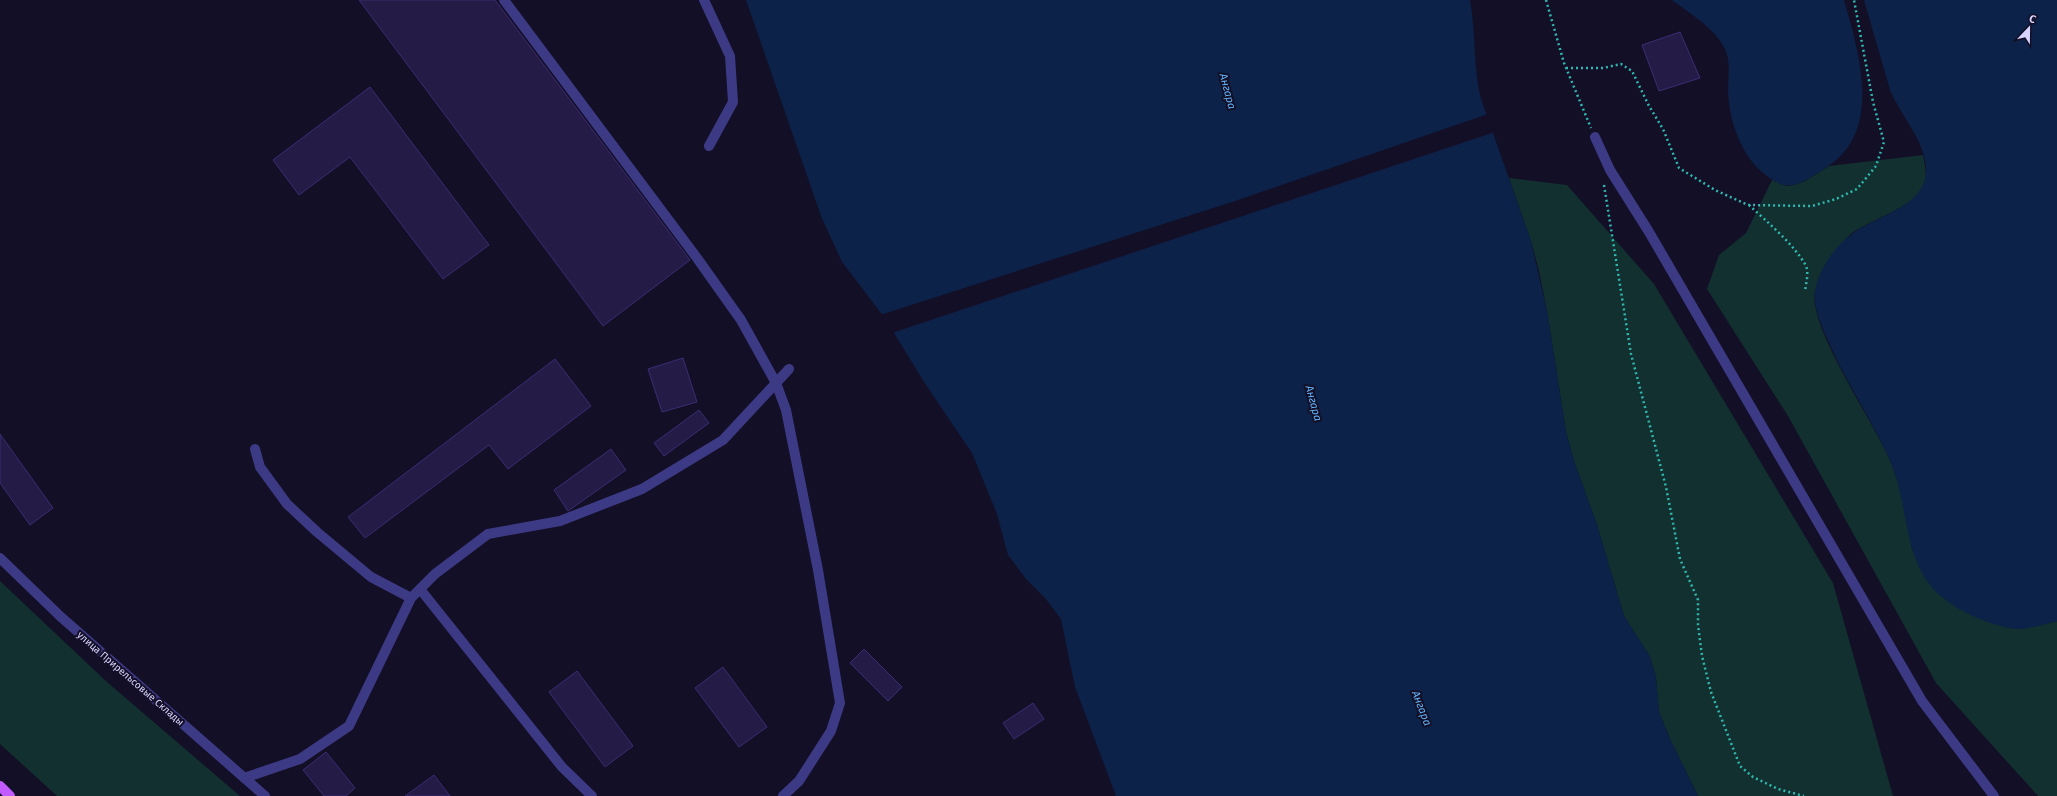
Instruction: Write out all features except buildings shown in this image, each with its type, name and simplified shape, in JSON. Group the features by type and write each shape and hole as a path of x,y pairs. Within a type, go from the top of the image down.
{"main road":[{"path":"0,786 10,796"}],"street":[{"path":"504,0 737,314 776,383 786,410 818,570 840,703 831,731 799,781 784,796"},
{"path":"704,0 730,56 732,102 709,146"},
{"path":"1595,137 1610,170 1649,232 1922,701 1994,796"},
{"path":"244,778 300,759 349,726 411,598 435,574 488,534 560,521 642,489 723,440 789,369"},
{"path":"255,449 260,468 287,504 307,523 371,577 411,598"},
{"name":"улица Прирельсовые Склады","path":"0,558 61,617 265,796"},
{"path":"420,589 562,767 592,796"}],"path":[{"path":"1546,0 1566,68 1595,137"},
{"path":"1748,205 1812,206 1836,199 1857,189 1876,166 1884,142 1873,102 1854,0"},
{"path":"1566,68 1603,68 1621,64 1632,70 1649,106 1664,129 1678,168 1715,190 1748,205 1783,236 1806,267 1807,277 1805,291"},
{"path":"1603,180 1631,354 1666,487 1680,558 1698,600 1698,626 1702,656 1711,692 1740,766 1753,777 1778,789 1804,796"}],"green space":[{"path":"1923,155 1926,176 1923,187 1910,202 1901,208 1860,228 1848,237 1831,260 1817,285 1815,291 1815,307 1821,327 1831,350 1889,458 1903,503 1912,549 2038,626 2057,621 2057,796 2038,796 1936,683 1788,416 1707,289 1719,255 1746,233 1772,180 1786,186 1794,185 1805,181 1829,166"},
{"path":"1509,178 1567,185 1654,284 1833,583 1893,796 1698,796 1670,739 1659,712 1656,678 1650,657 1624,616 1597,525 1574,461 1566,432 1547,311 1539,271 1531,241"},
{"path":"0,581 107,682 240,796 57,796 0,744"}],"water":[{"name":"Ангара","path":"746,0 1470,0 1478,87 1531,241 1547,311 1566,432 1574,461 1597,525 1624,616 1650,657 1656,678 1659,712 1670,739 1698,796 1116,796 1075,687 1061,619 1045,598 1026,579 1008,555 997,514 972,453 926,385 884,317 842,262 821,216"},
{"path":"1672,0 1844,0 1858,53 1862,92 1861,111 1857,128 1850,144 1842,154 1833,163 1797,184 1780,184 1763,173 1748,156 1733,124 1728,91 1729,64 1725,49 1715,34"},
{"path":"1864,0 2057,0 2057,621 2031,628 2020,629 1996,625 1976,618 1950,603 1929,583 1919,568 1913,550 1896,476 1889,458 1874,427 1840,367 1821,325 1815,302 1815,291 1820,275 1828,259 1839,245 1852,234 1910,201 1919,192 1924,181 1926,168 1917,137 1890,90"}],"pier":[{"path":"1488,114 1495,132 892,333 880,315 1235,201"}]}
